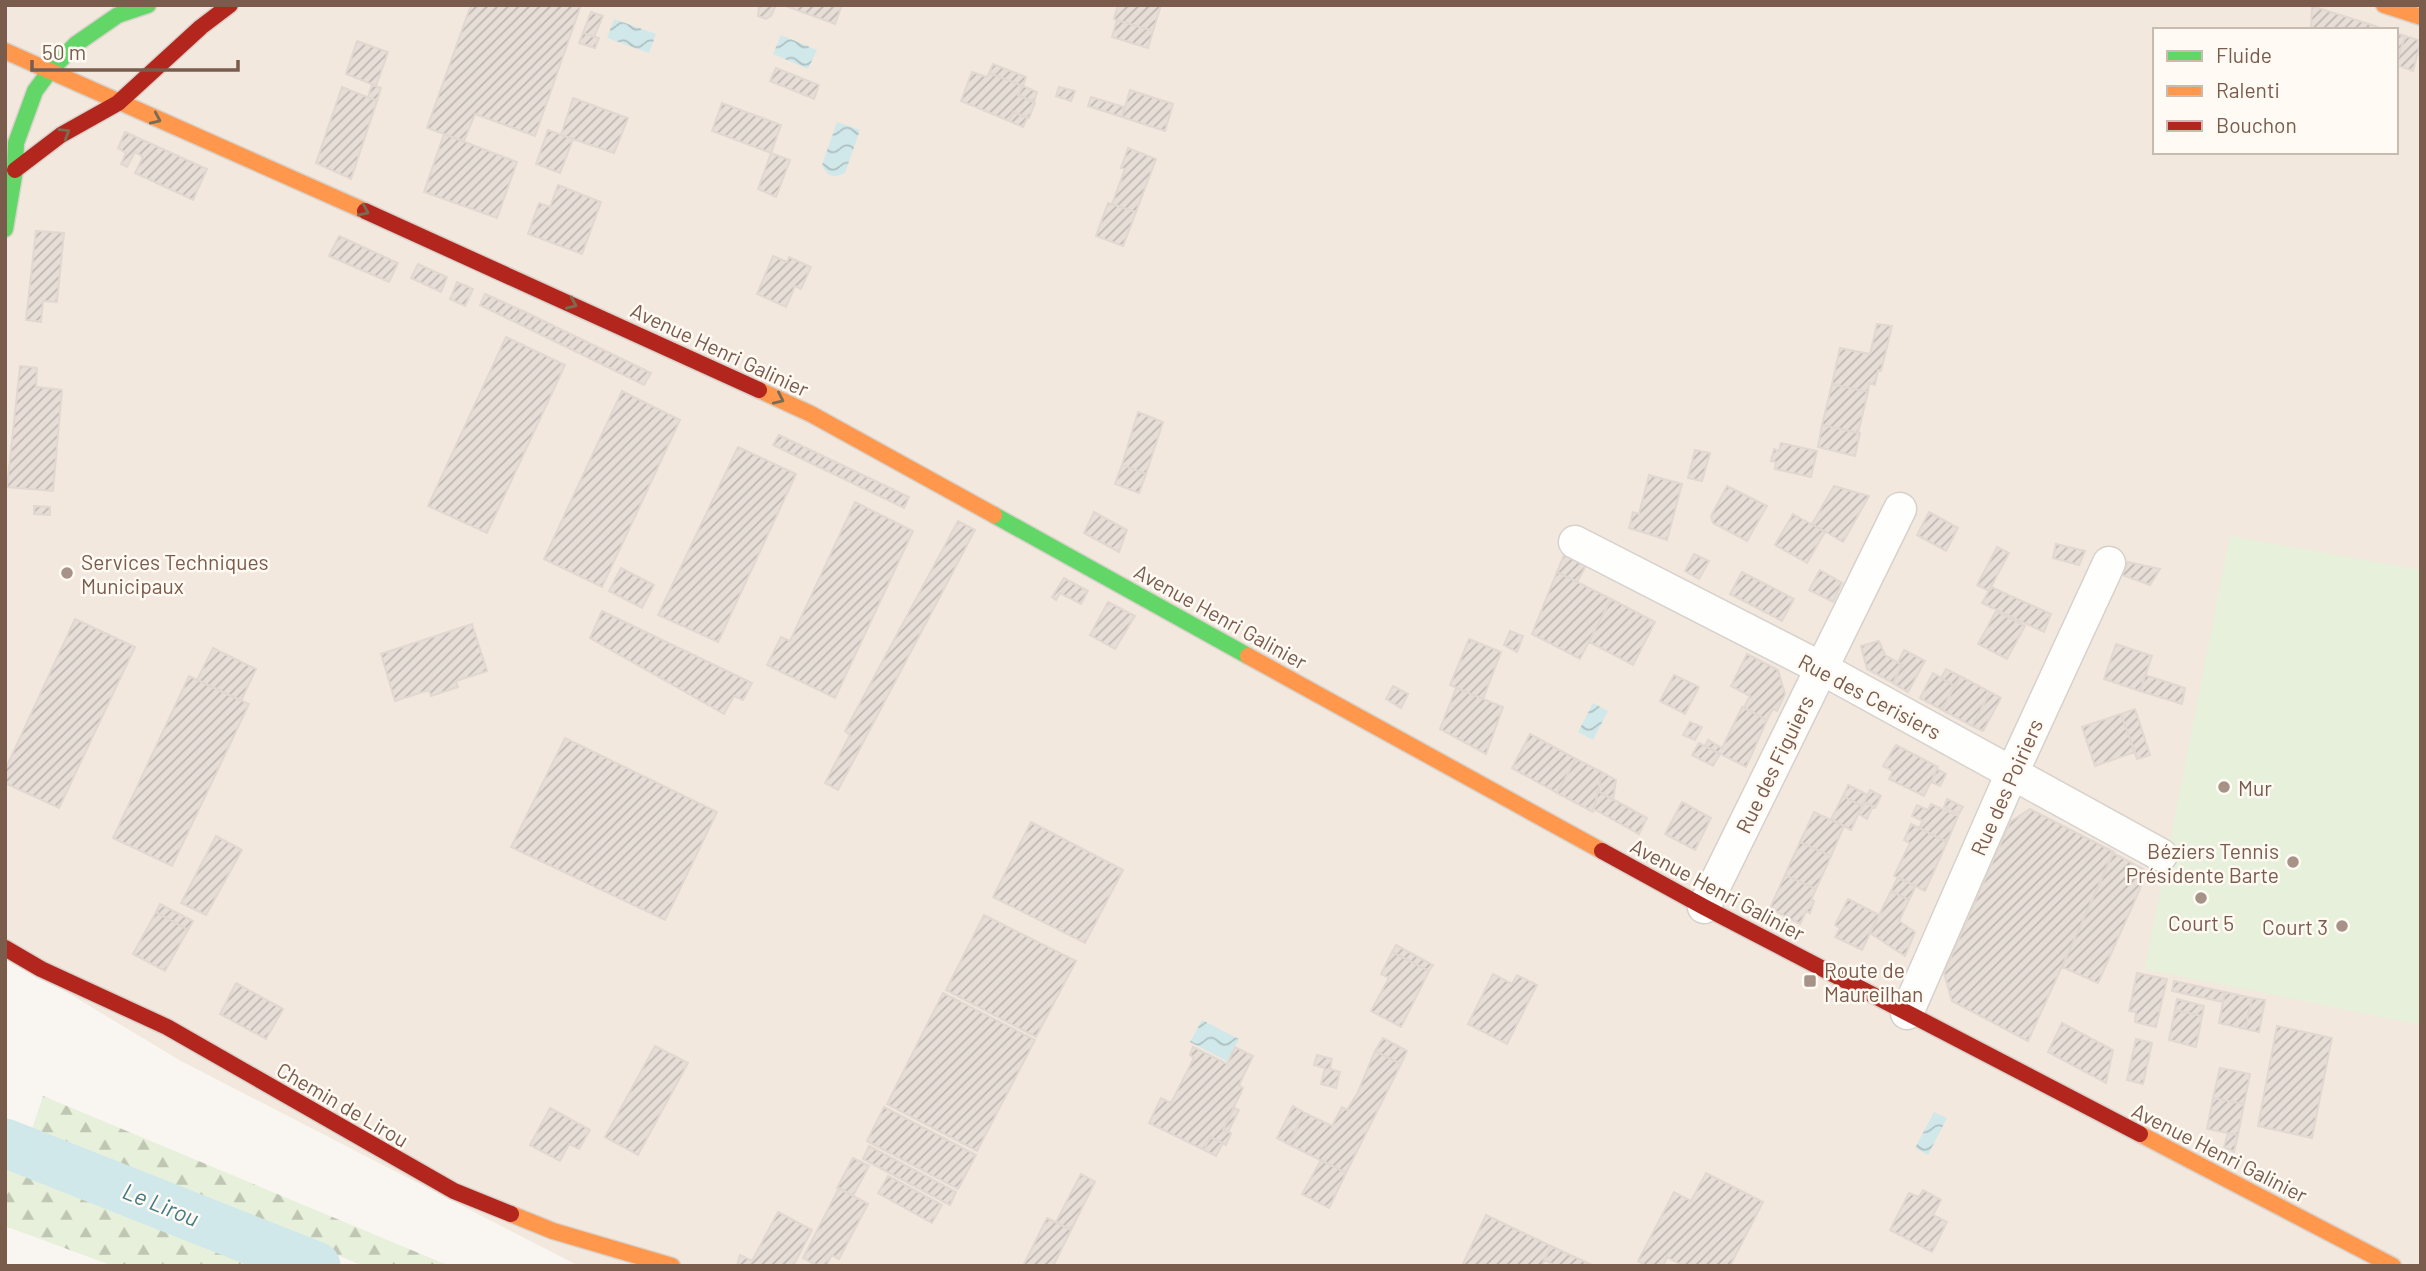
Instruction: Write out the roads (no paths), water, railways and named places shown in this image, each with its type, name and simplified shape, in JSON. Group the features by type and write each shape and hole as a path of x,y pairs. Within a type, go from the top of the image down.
{"main road":[{"path":"5,229 15,170 16,143 35,92 49,72 76,44 118,15 148,5"},
{"path":"15,170 61,135 118,103 201,27 230,5"},
{"path":"2384,5 2421,17"},
{"name":"Avenue Henri Galinier","path":"5,51 470,258 811,414 1704,907 2393,1266"},
{"name":"Chemin de Lirou","path":"5,947 41,969 167,1027 454,1191 553,1231 672,1266"}],"street":[{"name":"Rue des Figuiers","path":"1704,907 1900,509"},
{"name":"Rue des Cerisiers","path":"1576,542 1821,668 2161,856"},
{"name":"Rue des Poiriers","path":"1907,1013 2012,773 2109,563"}],"water":[{"path":"614,19 656,34 649,53 607,38"},
{"path":"781,35 817,50 808,69 773,54"},
{"path":"837,122 860,130 845,173 834,176 826,172 822,165"},
{"path":"1593,703 1608,711 1593,740 1578,732"},
{"path":"1202,1020 1239,1039 1227,1061 1190,1042"},
{"path":"1934,1112 1947,1118 1928,1155 1915,1148"}],"waterway":[{"name":"Le Lirou","path":"5,1143 316,1266"}],"place":[{"name":"Services Techniques Municipaux","path":"67,573"},
{"name":"Mur","path":"2224,787"},
{"name":"Béziers Tennis Présidente Barte","path":"2293,862"},
{"name":"Court 5","path":"2201,898"},
{"name":"Court 3","path":"2342,926"},
{"name":"Route de Maureilhan","path":"1810,981"}]}
